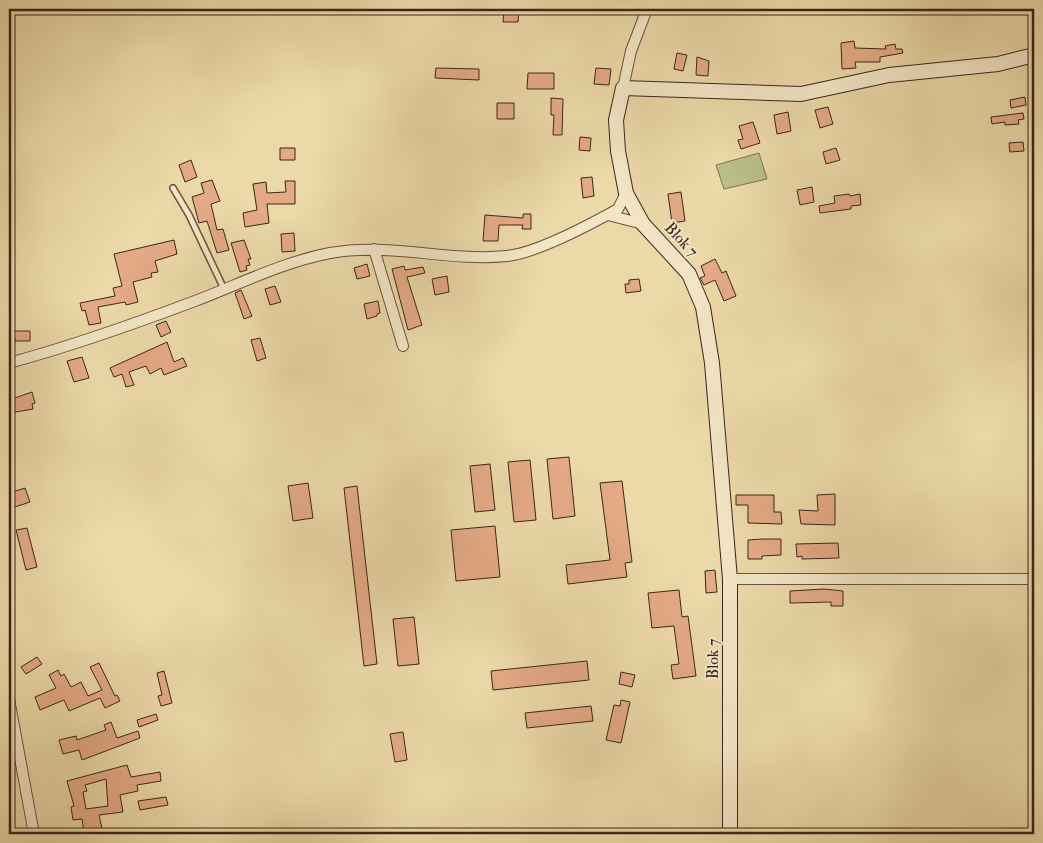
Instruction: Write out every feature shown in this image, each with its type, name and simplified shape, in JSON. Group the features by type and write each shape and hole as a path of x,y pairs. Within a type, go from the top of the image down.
{"street":[{"path":"647,9 631,51 623,88 801,94 889,76 998,64 1034,55"},
{"name":"Blok 7","path":"623,88 616,120 618,151 626,193 643,224 690,274 703,307 712,363 730,579 730,834"},
{"path":"9,363 60,349 294,262 331,253 406,250 483,257 509,256 529,251 608,215 623,204 626,193"},
{"path":"608,215 643,224"},
{"path":"374,250 403,346"},
{"path":"730,579 1034,579"},
{"path":"9,699 34,834"}],"lane":[{"path":"173,188 189,215 224,289"}],"green space":[{"path":"759,153 767,179 724,189 716,165"}],"building":[{"path":"504,9 519,9 518,22 503,22"},
{"path":"854,41 855,48 886,49 885,46 895,44 896,49 902,49 903,53 880,57 880,62 855,62 856,68 842,69 841,43"},
{"path":"677,53 687,55 683,71 674,69"},
{"path":"697,57 709,61 708,76 696,75"},
{"path":"436,68 479,69 479,80 435,78"},
{"path":"596,68 611,69 609,85 594,84"},
{"path":"528,73 554,73 554,89 527,89"},
{"path":"1025,97 1026,105 1011,108 1010,100"},
{"path":"551,98 563,99 562,135 553,135 554,115 551,115"},
{"path":"497,103 514,103 514,119 497,119"},
{"path":"828,107 833,124 820,128 815,110"},
{"path":"788,112 791,131 777,134 774,115"},
{"path":"1023,113 1024,119 1018,120 1019,124 1005,125 1005,122 992,124 991,117"},
{"path":"753,122 760,143 741,149 738,140 743,139 739,126"},
{"path":"580,137 591,138 590,151 579,150"},
{"path":"1023,142 1024,151 1010,152 1009,143"},
{"path":"280,148 295,148 295,160 280,160"},
{"path":"836,148 840,160 826,164 823,152"},
{"path":"191,160 197,177 185,182 179,165"},
{"path":"592,177 594,196 583,198 581,178"},
{"path":"212,180 220,201 211,204 217,230 223,229 229,250 217,253 207,221 199,223 192,197 204,193 201,183"},
{"path":"285,181 295,181 295,204 267,204 269,223 245,227 243,213 257,210 253,184 266,182 267,193 286,192"},
{"path":"812,187 814,202 800,205 797,190"},
{"path":"681,192 685,221 672,223 668,194"},
{"path":"849,194 850,196 860,194 861,205 851,206 851,209 820,213 819,206 835,203 834,196"},
{"path":"523,214 531,214 531,229 522,229 523,225 499,225 498,241 483,241 485,215 523,218"},
{"path":"294,233 295,251 282,252 281,234"},
{"path":"174,240 177,254 155,261 158,272 151,273 152,277 133,282 138,302 126,305 125,302 98,307 101,323 89,325 85,310 82,311 80,303 115,296 113,288 122,286 114,254"},
{"path":"244,240 251,259 248,259 250,265 246,266 247,270 240,272 231,243"},
{"path":"715,259 722,273 726,271 736,296 724,301 715,280 704,285 700,278 705,276 701,266"},
{"path":"367,264 370,276 357,279 354,268"},
{"path":"404,266 405,270 423,267 425,273 407,277 422,325 408,330 392,269"},
{"path":"447,276 449,292 435,295 432,279"},
{"path":"639,279 641,291 626,293 625,284 629,284 629,280"},
{"path":"275,286 281,302 270,305 265,289"},
{"path":"241,290 252,316 244,319 235,293"},
{"path":"378,301 380,313 367,319 364,304"},
{"path":"166,321 171,332 161,337 156,325"},
{"path":"14,331 30,331 30,341 15,341"},
{"path":"260,338 266,358 257,361 251,340"},
{"path":"167,342 174,362 183,358 187,366 164,375 161,368 150,374 146,366 129,372 134,385 126,387 122,374 114,377 110,368"},
{"path":"82,357 89,378 74,382 67,361"},
{"path":"32,392 35,403 32,404 33,409 10,413 9,400"},
{"path":"569,457 575,516 553,519 547,459"},
{"path":"530,460 536,520 514,522 508,462"},
{"path":"490,464 495,510 475,512 470,466"},
{"path":"622,481 632,562 625,563 627,577 568,584 566,565 610,560 600,483"},
{"path":"308,483 313,518 293,521 288,486"},
{"path":"357,486 377,664 364,666 344,488"},
{"path":"25,488 30,502 9,509 9,493"},
{"path":"835,494 835,525 801,524 799,510 818,511 817,495"},
{"path":"736,495 774,495 774,512 781,512 782,524 748,523 748,505 736,505"},
{"path":"495,526 500,577 456,581 451,530"},
{"path":"27,528 37,567 26,570 16,530"},
{"path":"781,539 781,555 762,556 762,559 748,559 748,540"},
{"path":"838,543 839,558 802,559 802,556 797,557 796,544"},
{"path":"715,570 717,592 706,593 705,571"},
{"path":"824,589 843,591 843,606 831,606 831,602 790,603 790,591"},
{"path":"679,590 682,617 688,616 696,676 673,679 671,665 679,664 674,626 652,628 648,593"},
{"path":"414,617 419,664 398,666 393,619"},
{"path":"37,657 42,664 26,674 21,667"},
{"path":"587,661 589,680 493,690 491,671"},
{"path":"99,663 115,696 117,695 120,701 105,708 100,698 69,711 64,700 40,710 35,697 56,688 49,675 58,670 61,676 64,674 71,687 81,682 88,696 102,690 90,667"},
{"path":"164,671 172,703 161,706 158,696 162,695 157,673"},
{"path":"621,672 635,675 632,687 619,684"},
{"path":"621,700 630,702 621,743 606,740 614,705 620,706"},
{"path":"591,706 593,721 527,728 525,713"},
{"path":"156,714 158,720 139,727 137,720"},
{"path":"111,722 117,738 138,731 140,738 82,760 79,750 63,754 59,740 76,736 77,740 106,730 104,725"},
{"path":"403,732 407,760 395,762 390,734"},
{"path":"127,765 131,777 160,772 161,781 137,785 138,791 120,795 123,812 99,815 102,829 84,832 82,819 73,820 71,807 74,806 67,781","holes":["106,779 108,806 86,809 83,792 87,791 85,785"]},
{"path":"166,797 168,805 140,810 138,801"}]}
